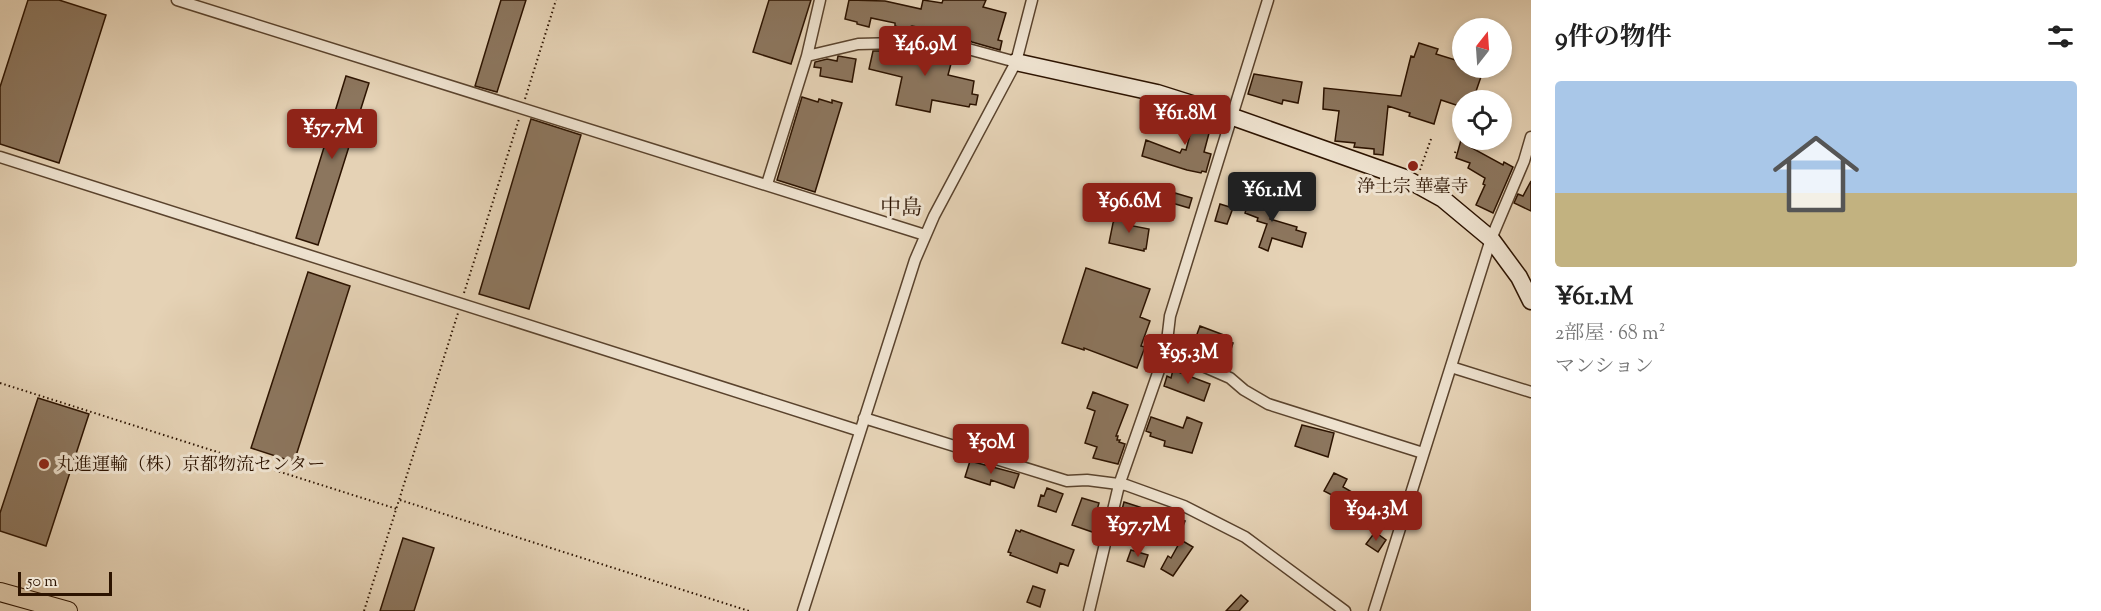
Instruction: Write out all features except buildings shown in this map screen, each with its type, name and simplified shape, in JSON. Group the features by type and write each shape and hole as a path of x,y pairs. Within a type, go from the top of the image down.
{"main road":[{"path":"0,592 68,611"}],"street":[{"path":"177,0 925,235"},
{"path":"767,184 807,56 820,0"},
{"path":"802,611 925,235 1016,62 1032,0"},
{"path":"1089,611 1119,485 1166,350 1170,316 1268,0"},
{"path":"807,56 858,44 899,43 907,39 911,33 961,43 968,49 1016,62 1156,93 1233,117 1405,178 1443,199 1491,239 1519,277 1531,301"},
{"path":"1374,611 1491,239 1524,161 1531,137"},
{"path":"0,157 860,431"},
{"path":"1166,350 1230,378 1244,390 1268,404 1423,453"},
{"path":"1451,367 1531,392"},
{"path":"864,418 1067,481 1087,480 1126,485 1184,506 1245,537 1345,611"}],"path":[{"path":"1416,184 1431,139"},
{"path":"0,383 397,509"},
{"path":"399,499 749,611"}],"place":[{"name":"浄土宗 華臺寺","path":"1413,166"},
{"name":"丸進運輸（株）京都物流センター","path":"44,464"}],"district":[{"name":"中島","path":"901,207"}]}
